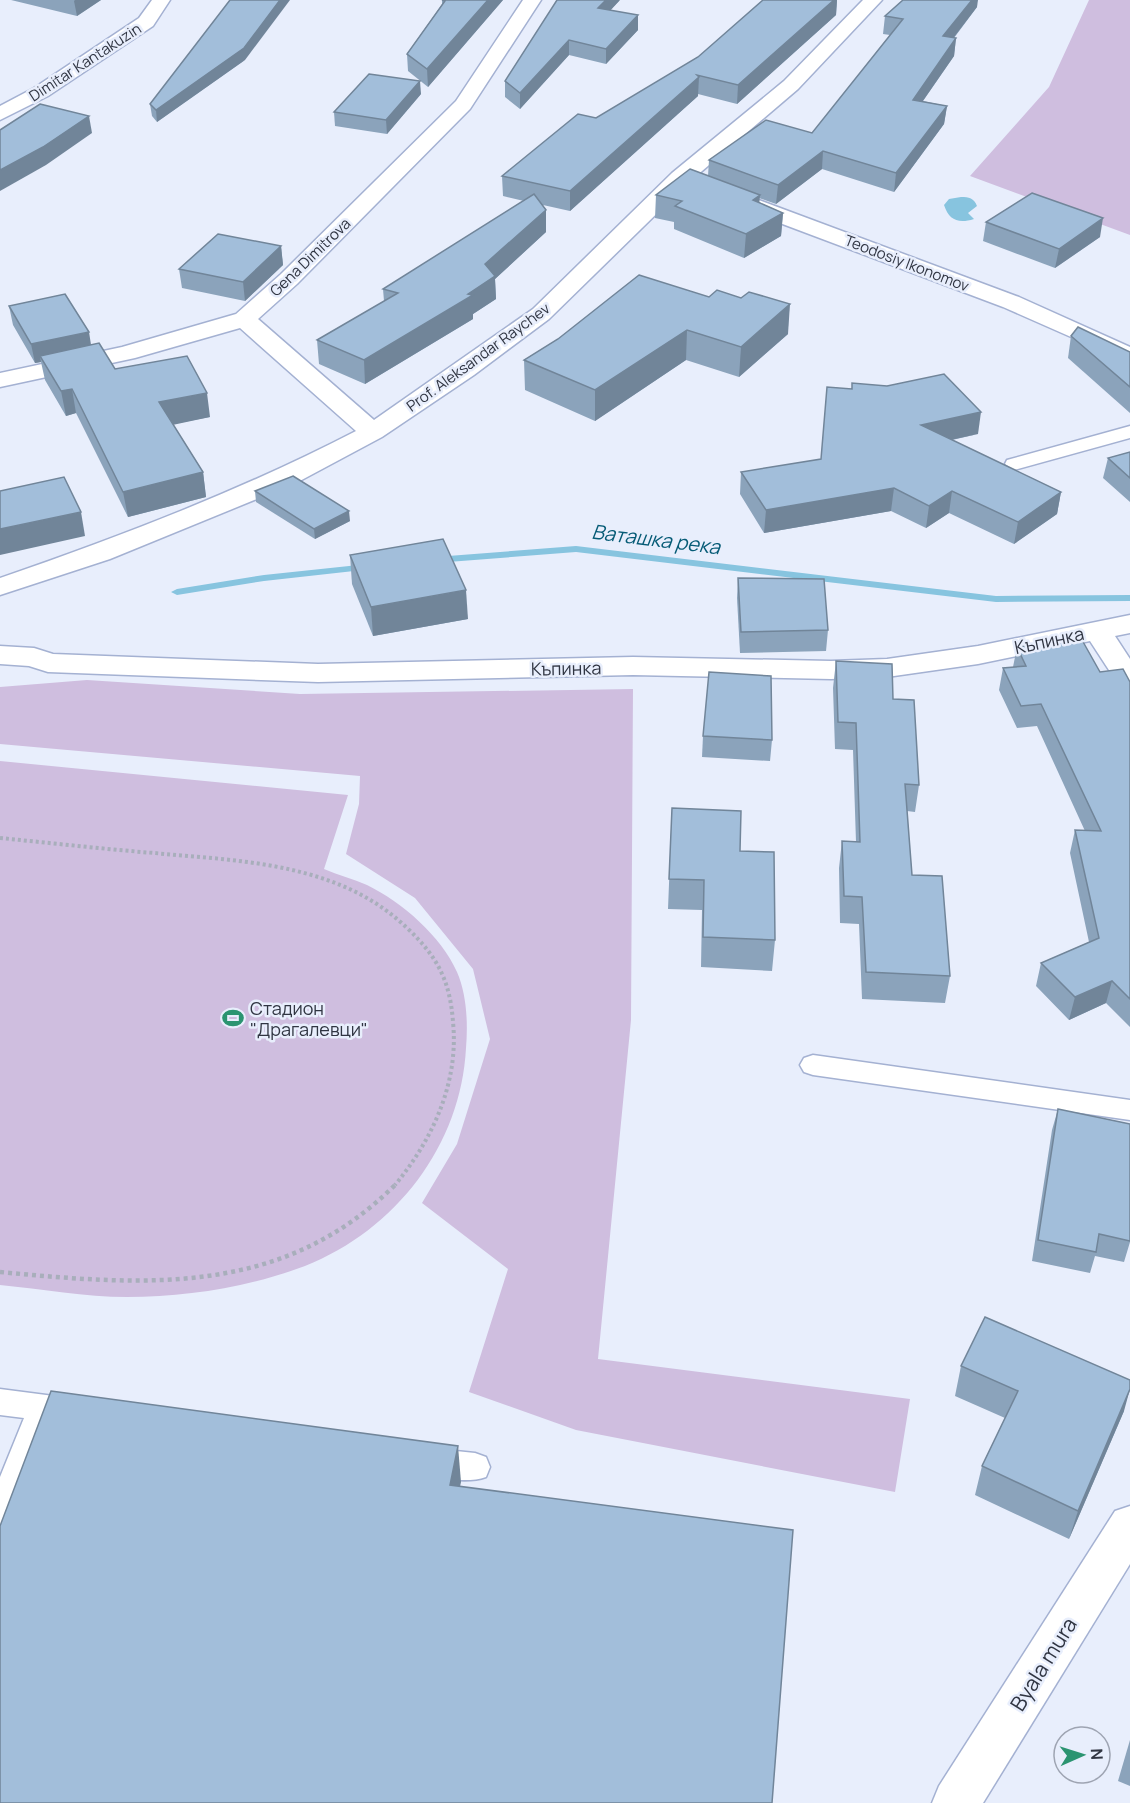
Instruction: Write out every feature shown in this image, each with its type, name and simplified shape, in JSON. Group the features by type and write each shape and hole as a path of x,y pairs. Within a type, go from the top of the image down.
{"street":[{"name":"Dimitar Kantakuzin","path":"0,114 41,92 146,22 161,0"},
{"name":"Gena Dimitrova","path":"0,380 126,353 244,319 289,279 463,105 532,0"},
{"name":"Prof. Aleksandar Raychev","path":"0,587 100,553 287,477 373,432 465,370 541,314 691,182 792,85 873,0"},
{"name":"Teodosiy Ikonomov","path":"724,194 1011,302 1130,356"},
{"path":"244,319 373,432"},
{"name":"Къпинка","path":"0,655 34,657 48,663 318,673 633,666 842,670 887,668 978,655 1130,624"},
{"path":"1097,630 1130,681"},
{"path":"0,667 48,663"},
{"name":"Byala mura","path":"956,1803 1130,1526"}],"lane":[{"path":"1014,464 1130,432"},
{"path":"813,1065 1130,1110"},
{"path":"0,1402 101,1416"},
{"path":"0,1516 43,1408"},
{"path":"405,1458 475,1467"}],"path":[{"path":"0,838 265,864 357,892 387,911 416,935 437,963 451,994 455,1044 448,1092 425,1144 386,1198 343,1233 296,1254 242,1269 177,1282 113,1283 0,1272"}],"shaded area":[{"path":"1089,0 1130,0 1130,235 970,176 1049,87"},
{"path":"87,680 300,694 633,689 631,1020 598,1359 910,1399 895,1492 576,1430 469,1392 508,1269 422,1203 457,1144 490,1039 473,969 415,898 346,854 359,804 360,776 0,744 0,687"},
{"name":"Стадион \"Драгалевци\"","path":"0,761 348,795 324,869 380,892 407,911 431,933 457,972 463,990 467,1019 461,1084 452,1118 437,1150 418,1180 395,1207 368,1230 338,1250 305,1266 262,1280 195,1293 150,1297 111,1297 0,1285"}],"water":[{"path":"971,198 976,203 977,206 968,213 974,219 955,220 946,210 944,205 949,199"}],"building":[{"path":"230,0 280,0 244,48 156,110 150,104"},
{"path":"442,0 488,0 427,69 407,54 445,1"},
{"path":"557,0 606,0 598,8 638,15 606,49 569,40 520,93 505,81"},
{"path":"763,0 834,0 738,85 697,75 699,77 570,191 502,176 578,114 596,118 698,57"},
{"path":"903,0 972,0 943,36 956,38 913,100 947,106 896,173 823,151 778,185 709,160 766,120 812,133 903,19 885,16"},
{"path":"369,74 420,81 386,120 334,112"},
{"path":"40,104 89,116 43,147 0,170 0,130"},
{"path":"690,169 760,195 753,200 783,213 746,234 675,206 682,201 656,195"},
{"path":"1032,193 1103,218 1059,249 986,222"},
{"path":"534,194 546,210 485,264 495,276 468,294 473,295 364,360 317,340 398,293 383,289"},
{"path":"218,234 281,246 243,282 179,269"},
{"path":"639,275 709,297 717,290 741,298 749,292 790,304 741,347 687,330 595,390 524,360 558,339"},
{"path":"65,294 89,332 31,344 9,306"},
{"path":"1078,327 1130,352 1130,387 1071,336"},
{"path":"99,343 115,369 187,356 207,393 159,402 203,472 123,492 72,389 61,391 40,356"},
{"path":"944,374 981,412 921,425 1061,492 1018,522 952,491 929,506 894,488 766,510 741,472 821,459 827,387 852,389 852,383 887,386"},
{"path":"1130,452 1130,478 1108,458"},
{"path":"293,476 349,511 314,529 255,491"},
{"path":"64,477 81,512 0,529 0,491"},
{"path":"443,539 466,590 371,607 350,555"},
{"path":"738,578 824,579 828,630 741,632"},
{"path":"1082,640 1100,672 1123,669 1130,682 1130,999 1112,981 1075,997 1041,963 1099,938 1075,830 1101,831 1041,704 1021,706 1003,668 1026,666 1017,647"},
{"path":"836,661 892,664 893,699 914,700 919,785 905,784 912,875 942,876 950,976 866,972 862,897 844,896 842,841 860,842 856,723 838,722"},
{"path":"709,672 771,676 772,740 703,736"},
{"path":"672,808 741,811 740,851 774,852 775,940 703,937 704,880 669,879"},
{"path":"1058,1109 1130,1124 1130,1241 1099,1234 1096,1252 1038,1240"},
{"path":"985,1317 1130,1380 1130,1389 1078,1511 982,1466 1018,1391 961,1366"},
{"path":"51,1391 458,1446 450,1485 793,1530 772,1803 0,1803 0,1526"}],"waterway":[{"name":"Ваташка река","path":"435,560 576,549 996,599 1130,598"},
{"name":"Ваташка река","path":"177,592 264,578 368,567"}],"place":[{"name":"Стадион \"Драгалевци\"","path":"233,1018"}]}
